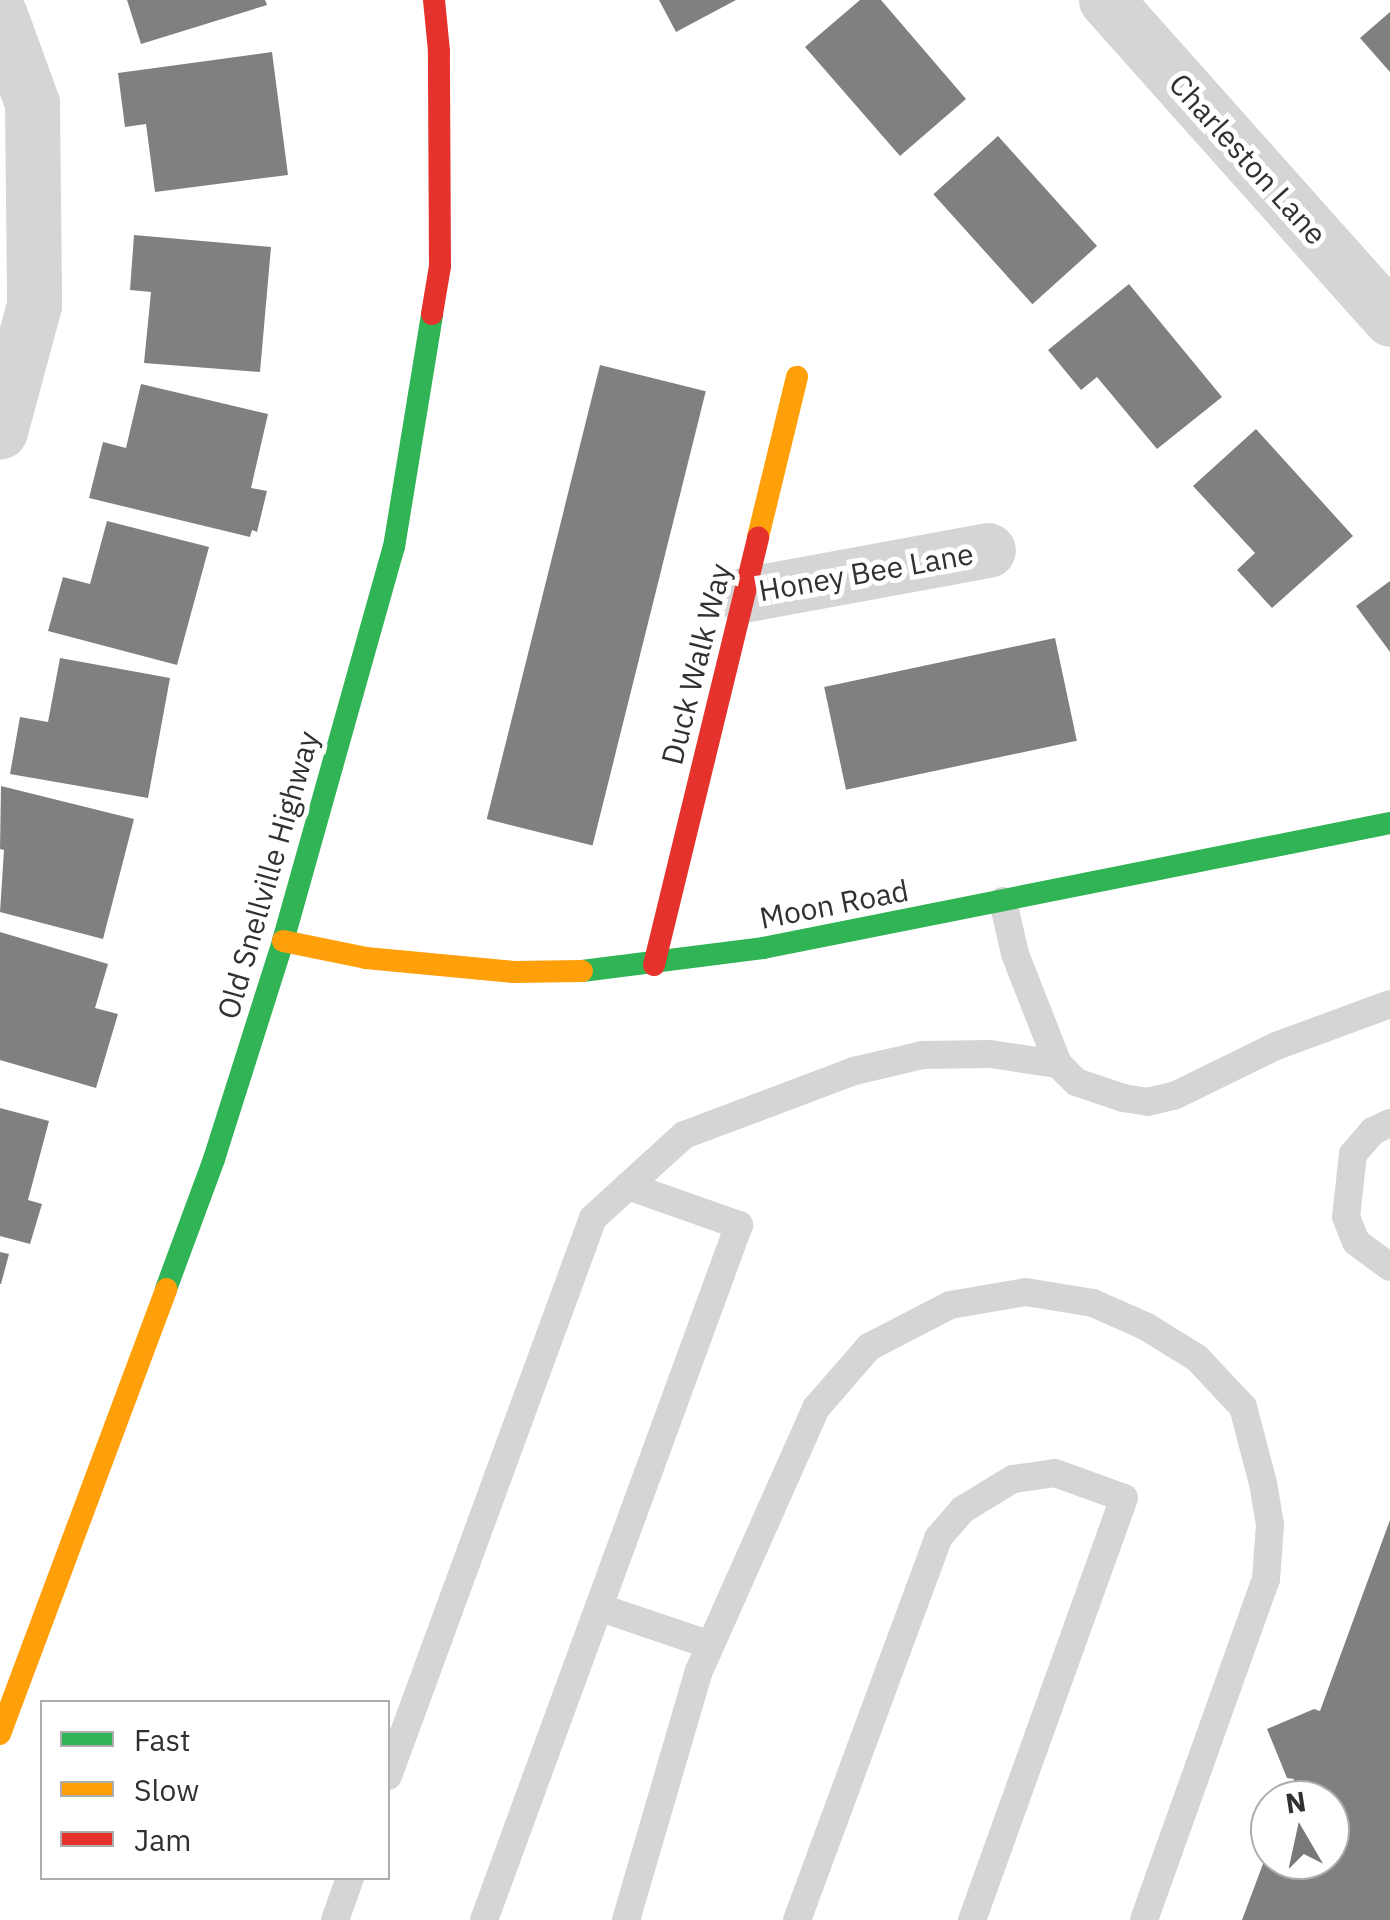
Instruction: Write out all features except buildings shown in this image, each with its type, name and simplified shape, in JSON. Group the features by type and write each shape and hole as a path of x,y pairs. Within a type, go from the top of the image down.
{"street":[{"name":"Old Snellville Highway","path":"0,1734 214,1158 283,941 394,547 437,285 440,71 434,0"},
{"name":"Charleston Lane","path":"1106,0 1390,319"},
{"path":"0,15 32,103 34,305 0,431"},
{"name":"Duck Walk Way","path":"654,964 797,377"},
{"name":"Honey Bee Lane","path":"743,595 988,550"},
{"name":"Moon Road","path":"283,941 366,958 514,972 610,971 763,948 1390,824"}],"lane":[{"path":"1002,901 1015,954 1058,1064 1076,1082 1098,1091 1147,1102 1174,1096 1276,1046 1390,1004"},
{"path":"390,1771 593,1218 684,1135 854,1071 922,1055 990,1054 1058,1064"},
{"path":"1390,1122 1373,1131 1353,1154 1346,1216 1356,1242 1390,1267"},
{"path":"484,1920 739,1224 628,1186"},
{"path":"626,1920 710,1645 816,1408 869,1347 950,1305 1026,1292 1094,1303 1145,1326 1184,1350 1243,1407 1270,1525 1266,1579 1144,1920"},
{"path":"797,1920 938,1538 962,1510 1013,1480 1054,1473 1124,1498 972,1920"},
{"path":"601,1608 710,1645"},
{"path":"335,1920 349,1880"}],"traffic: fast":[{"path":"166,1289 214,1159 283,941 394,547 432,314"},
{"path":"582,971 763,948 1390,823"}],"traffic: slow":[{"path":"758,537 797,377"},
{"path":"283,941 366,958 514,972 582,971"},
{"path":"0,1734 166,1289"}],"traffic: jam":[{"path":"432,314 440,266 439,51 434,0"},
{"path":"654,965 758,537"}]}
